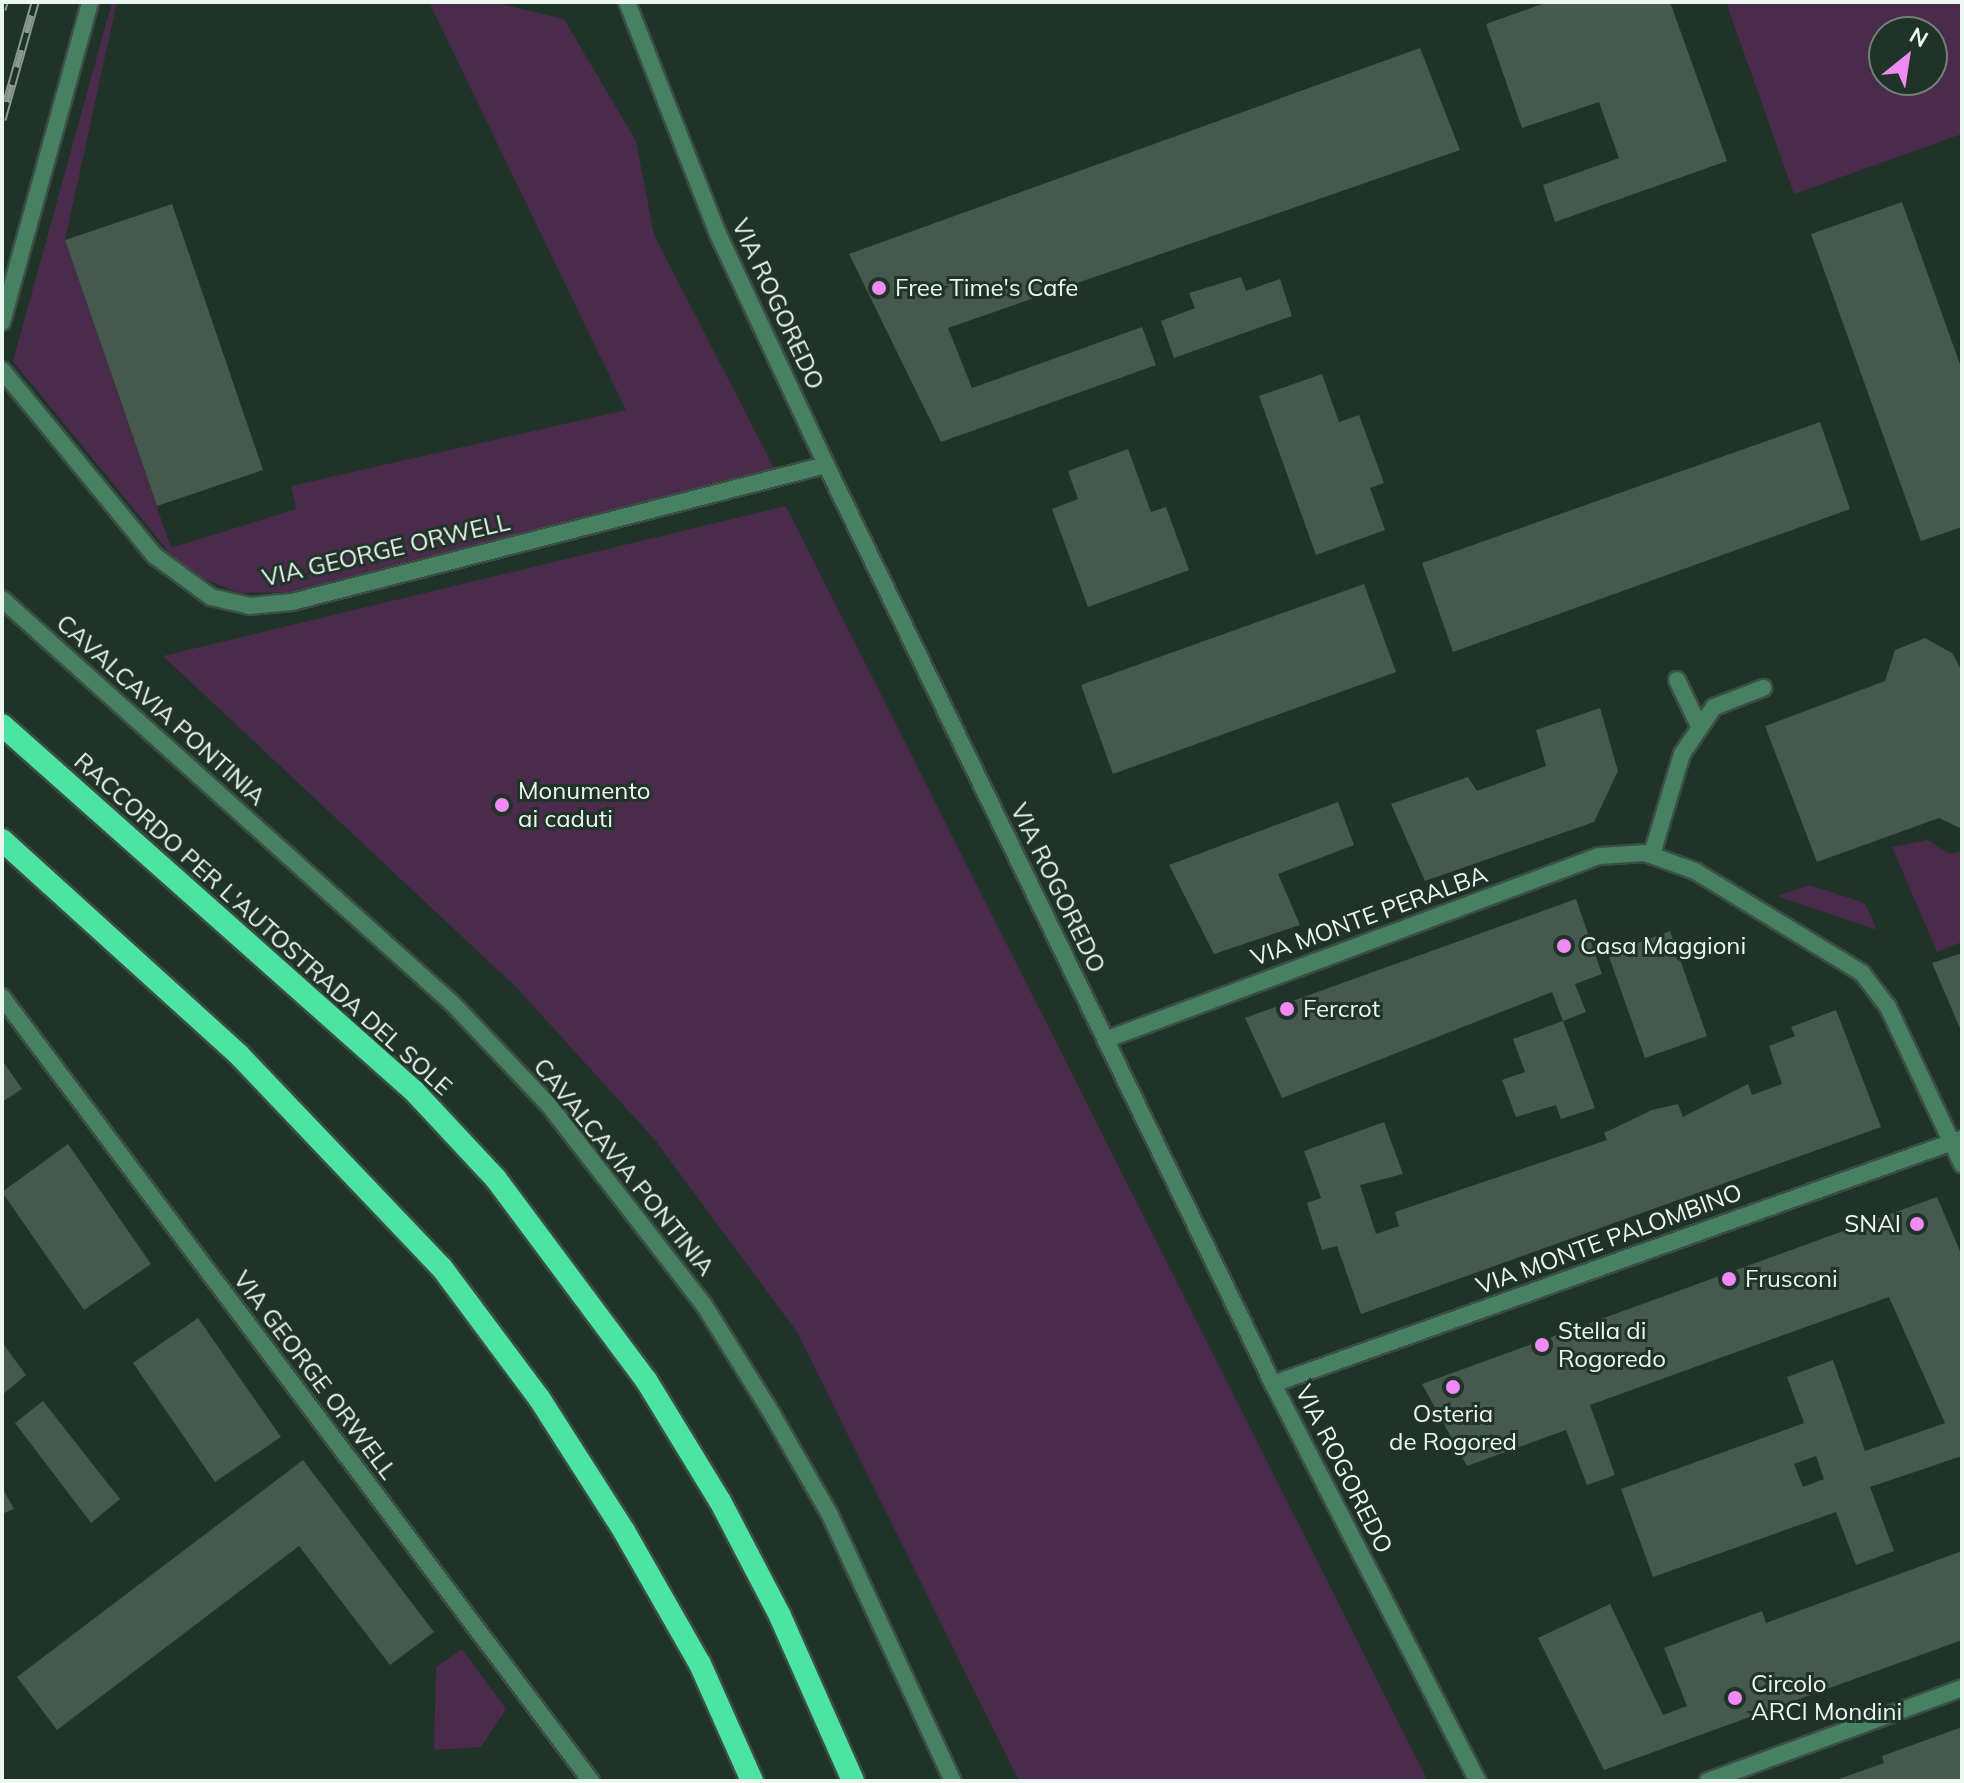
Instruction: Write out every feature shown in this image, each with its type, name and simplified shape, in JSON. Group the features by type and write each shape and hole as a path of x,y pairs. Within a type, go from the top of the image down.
{"highway":[{"name":"RACCORDO PER L'AUTOSTRADA DEL SOLE","path":"2,725 381,1060 496,1179 646,1380 720,1501 780,1616 853,1781"},
{"path":"2,840 239,1055 442,1268 539,1398 624,1531 700,1664 752,1781"}],"street":[{"path":"2,322 90,2"},
{"name":"VIA ROGOREDO","path":"627,2 718,234 826,465 1273,1384 1478,1781"},
{"name":"VIA GEORGE ORWELL","path":"2,370 155,556 211,597 249,606 292,602 826,465"},
{"name":"CAVALCAVIA PONTINIA","path":"2,599 452,1003 557,1115 704,1305 772,1414 829,1513 953,1781"},
{"path":"1677,680 1700,728"},
{"path":"1652,854 1682,754 1714,707 1763,688"},
{"name":"VIA MONTE PERALBA","path":"1105,1040 1599,856 1625,850 1652,854 1695,871 1844,959 1888,1007 1958,1140 1962,1164"},
{"name":"VIA GEORGE ORWELL","path":"2,997 591,1781"},
{"name":"VIA MONTE PALOMBINO","path":"1273,1384 1958,1140"},
{"path":"1708,1781 1962,1688"}],"shaded area":[{"path":"112,2 117,2 65,240 171,548 296,509 291,486 626,410 429,2 492,2 564,19 636,141 654,235 774,468 289,592 240,593 194,575 173,557 13,361"},
{"path":"1726,2 1962,2 1962,134 1794,194"},
{"path":"786,506 1428,1781 1019,1781 797,1332 655,1140 517,988 163,656"},
{"path":"1927,840 1950,854 1962,851 1962,942 1937,952 1892,847"},
{"path":"1810,885 1865,903 1877,930 1777,896"},
{"path":"462,1649 506,1709 481,1747 434,1750 436,1667"}],"building":[{"path":"1548,2 1670,2 1727,161 1555,222 1543,185 1619,158 1599,102 1522,128 1486,24"},
{"path":"1420,48 1460,150 948,328 972,388 1142,327 1156,365 941,442 849,254"},
{"path":"1902,202 1962,370 1962,527 1921,541 1811,234"},
{"path":"172,204 263,470 157,506 65,240"},
{"path":"1241,277 1246,291 1280,279 1292,316 1174,358 1161,321 1195,308 1189,293"},
{"path":"1322,374 1339,422 1359,415 1384,483 1370,488 1385,530 1316,555 1259,396"},
{"path":"1820,422 1850,509 1453,652 1422,563"},
{"path":"1128,449 1151,512 1166,507 1189,570 1088,607 1052,509 1078,499 1068,471"},
{"path":"1364,584 1396,672 1113,774 1081,685"},
{"path":"1925,638 1952,653 1962,671 1962,829 1939,818 1817,862 1765,726 1885,681 1895,650"},
{"path":"1600,708 1618,771 1594,822 1425,881 1391,804 1468,777 1477,791 1546,766 1536,730"},
{"path":"1338,802 1354,845 1278,874 1300,925 1214,954 1169,865"},
{"path":"1576,899 1602,974 1575,984 1586,1012 1563,1021 1552,992 1282,1098 1245,1018"},
{"path":"1670,931 1707,1036 1645,1058 1608,954"},
{"path":"1962,953 1962,1033 1932,963"},
{"path":"1836,1010 1881,1127 1361,1314 1337,1246 1322,1250 1307,1203 1321,1198 1304,1151 1384,1122 1403,1174 1360,1185 1376,1234 1399,1226 1395,1212 1607,1140 1604,1133 1652,1110 1678,1104 1683,1117 1748,1084 1752,1095 1782,1084 1769,1046 1795,1036 1791,1027"},
{"path":"1563,1021 1595,1108 1561,1119 1556,1105 1516,1117 1502,1080 1525,1072 1513,1039"},
{"path":"2,1060 22,1089 2,1102"},
{"path":"68,1144 151,1264 84,1310 2,1192"},
{"path":"1937,1197 1962,1256 1962,1456 1870,1487 1894,1551 1856,1565 1836,1512 1653,1577 1621,1489 1804,1423 1787,1377 1833,1360 1865,1451 1945,1423 1889,1297 1590,1405 1615,1475 1587,1485 1566,1430 1467,1466 1422,1384","holes":["1816,1456 1824,1479 1803,1487 1794,1464"]},
{"path":"198,1318 281,1437 215,1482 133,1363"},
{"path":"2,1342 26,1375 2,1395"},
{"path":"43,1401 120,1499 91,1523 15,1423"},
{"path":"303,1460 434,1632 390,1665 299,1546 57,1730 17,1677"},
{"path":"2,1487 14,1509 2,1514"},
{"path":"1962,1551 1962,1640 1604,1770 1538,1638 1610,1604 1663,1715 1687,1706 1664,1648 1762,1611 1766,1623"},
{"path":"1962,1727 1962,1781 1833,1781 1884,1763 1882,1756"}],"railway":[{"path":"2,9 4,2"},
{"path":"2,119 35,2"}],"place":[{"name":"Free Time's Cafe","path":"879,288"},
{"name":"Monumento ai caduti","path":"502,805"},
{"name":"Casa Maggioni","path":"1564,946"},
{"name":"Fercrot","path":"1287,1009"},
{"name":"SNAI","path":"1917,1224"},
{"name":"Frusconi","path":"1729,1279"},
{"name":"Stella di Rogoredo","path":"1542,1345"},
{"name":"Osteria de Rogored","path":"1453,1387"},
{"name":"Circolo ARCI Mondini","path":"1735,1698"}]}
